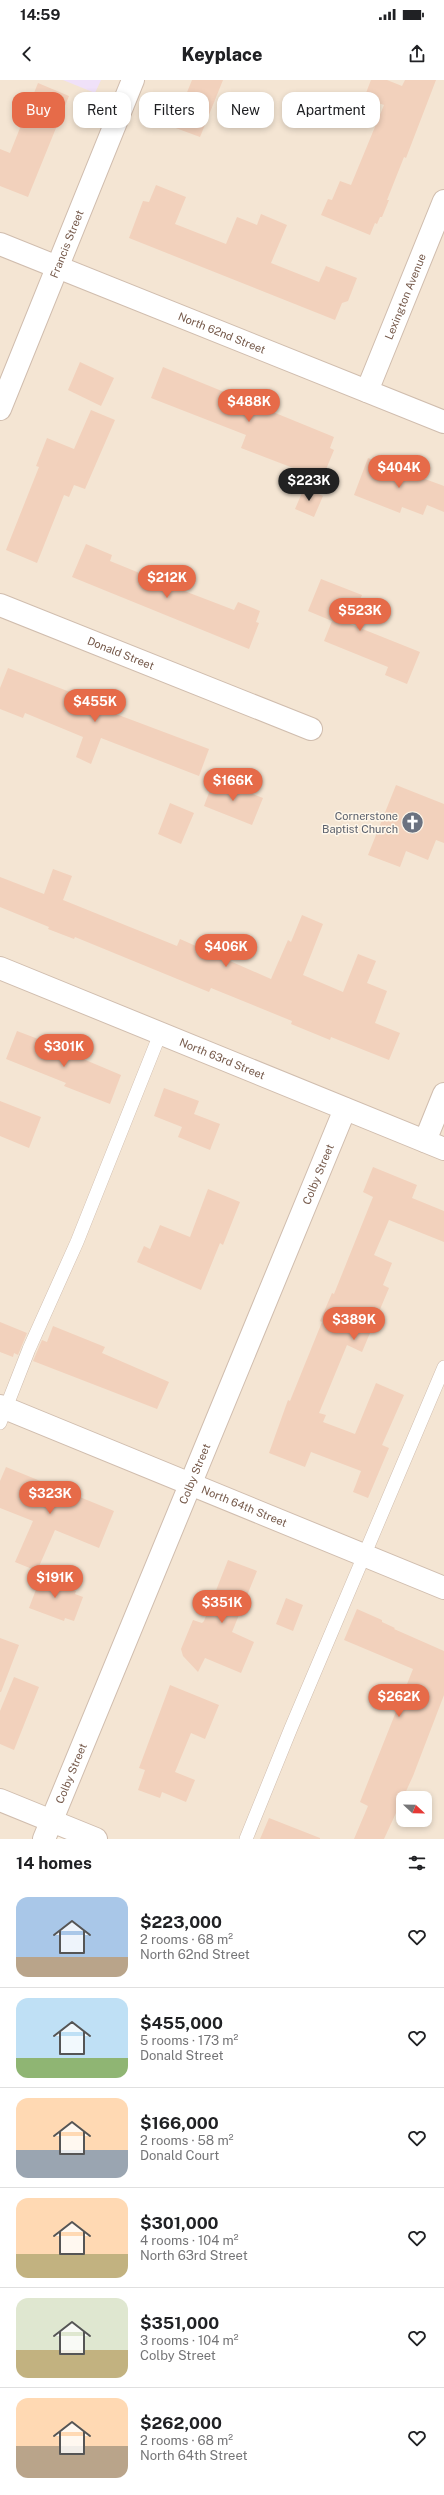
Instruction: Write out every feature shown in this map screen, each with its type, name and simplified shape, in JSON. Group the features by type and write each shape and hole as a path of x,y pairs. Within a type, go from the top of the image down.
{"street":[{"name":"Francis Street","path":"0,409 133,80"},
{"name":"Lexington Avenue","path":"367,391 444,201"},
{"name":"North 62nd Street","path":"0,244 444,422"},
{"name":"Donald Street","path":"0,605 311,729"},
{"name":"North 63rd Street","path":"0,968 435,1145"},
{"path":"435,1145 444,1094"},
{"name":"Colby Street","path":"48,1830 345,1109"},
{"name":"North 64th Street","path":"2,1413 191,1483 444,1588"},
{"path":"0,1800 48,1830 96,1839"}],"lane":[{"path":"2,1413 77,1242 160,1034"},
{"path":"246,1839 444,1367"}],"shaded area":[{"path":"0,80 444,80 444,1839 71,1839 59,1834 56,1839 0,1839"},
{"path":"63,80 101,80 95,92"}],"building":[{"path":"192,80 223,80 209,115 209,92 187,92"},
{"path":"371,80 387,80 402,86 405,80 436,80 406,158 404,157 387,200 389,200 382,217 380,217 377,224 375,223 370,235 321,215 328,199 332,200 340,181 351,185 375,128 380,128 380,115 384,105 380,104 380,92 366,92"},
{"path":"38,83 59,92 34,92"},
{"path":"65,94 69,96 65,106"},
{"path":"20,128 56,128 28,197 0,186 0,149 10,153"},
{"path":"176,128 204,128 200,137"},
{"path":"156,185 186,197 175,224 226,244 237,217 257,225 261,214 287,225 271,263 319,282 326,266 357,278 348,301 342,303 335,320 129,238 143,201 149,202"},
{"path":"80,362 114,378 101,406 68,390"},
{"path":"163,367 334,437 330,448 334,450 322,479 241,448 246,435 151,398"},
{"path":"91,410 115,420 85,489 74,485 69,497 64,495 37,563 6,550 39,467 36,466 47,438 74,449"},
{"path":"368,458 444,486 444,512 427,505 423,515 402,507 400,513 354,495"},
{"path":"304,488 323,496 314,517 295,509"},
{"path":"86,544 112,555 110,561 174,587 234,610 238,602 260,611 256,622 259,623 249,649 72,577"},
{"path":"321,579 362,595 350,624 420,652 407,684 385,675 388,667 324,641 332,621 308,611"},
{"path":"8,668 101,704 100,708 209,749 199,776 101,738 91,764 76,757 83,737 25,713 23,718 0,709 0,688"},
{"path":"214,779 263,798 252,825 204,806"},
{"name":"Cornerstone Baptist Church","path":"396,785 444,804 444,843 436,840 428,860 406,851 400,867 368,855"},
{"path":"170,803 194,813 181,844 158,834"},
{"path":"53,869 72,876 63,900 177,946 180,939 271,979 288,940 291,942 302,915 323,924 303,975 343,992 358,954 376,961 367,983 387,991 375,1023 400,1033 389,1060 331,1037 330,1040 291,1024 292,1021 211,988 209,992 75,937 74,939 48,929 49,927 0,907 0,877 44,894"},
{"path":"17,1031 46,1042 43,1049 75,1060 76,1056 121,1075 110,1104 64,1086 66,1083 6,1059"},
{"path":"164,1088 199,1101 194,1114 220,1124 210,1150 178,1137 182,1127 154,1116"},
{"path":"0,1101 41,1117 29,1148 0,1136"},
{"path":"373,1167 417,1185 412,1198 444,1211 444,1242 389,1220 374,1255 392,1263 383,1285 389,1288 362,1352 347,1345 319,1413 326,1415 323,1422 355,1434 376,1383 404,1395 382,1445 389,1448 368,1498 353,1492 361,1471 311,1452 305,1467 269,1453 288,1400 290,1401 322,1322 320,1321 332,1293 334,1294 373,1197 363,1192"},
{"path":"208,1189 240,1202 223,1245 220,1243 201,1290 137,1262 144,1246 150,1249 160,1225 190,1237"},
{"path":"0,1322 27,1333 18,1355 14,1353 13,1357 0,1352"},
{"path":"53,1326 105,1347 102,1353 169,1382 157,1409 33,1361 42,1340 47,1342"},
{"path":"6,1467 114,1511 99,1548 55,1530 37,1571 15,1562 33,1521 0,1508 0,1481"},
{"path":"228,1560 257,1571 232,1632 254,1642 241,1673 205,1658 198,1672 183,1656 181,1649 193,1620 202,1623 204,1621"},
{"path":"43,1571 60,1577 58,1584 76,1591 75,1594 83,1597 74,1621 65,1618 64,1621 29,1608"},
{"path":"286,1598 303,1605 293,1631 276,1624"},
{"path":"357,1609 382,1620 382,1622 395,1628 394,1629 444,1651 444,1695 406,1791 396,1791 396,1813 384,1839 354,1839 368,1806 360,1802 413,1669 344,1640"},
{"path":"0,1638 19,1645 1,1692 0,1692"},
{"path":"14,1677 39,1687 14,1750 0,1744 0,1711"},
{"path":"170,1685 219,1705 205,1739 191,1733 175,1772 195,1780 186,1802 162,1792 160,1798 138,1790 145,1770 139,1768"},
{"path":"269,1818 320,1838 320,1839 260,1839"}],"place":[{"name":"Cornerstone Baptist Church","path":"413,822"}]}
